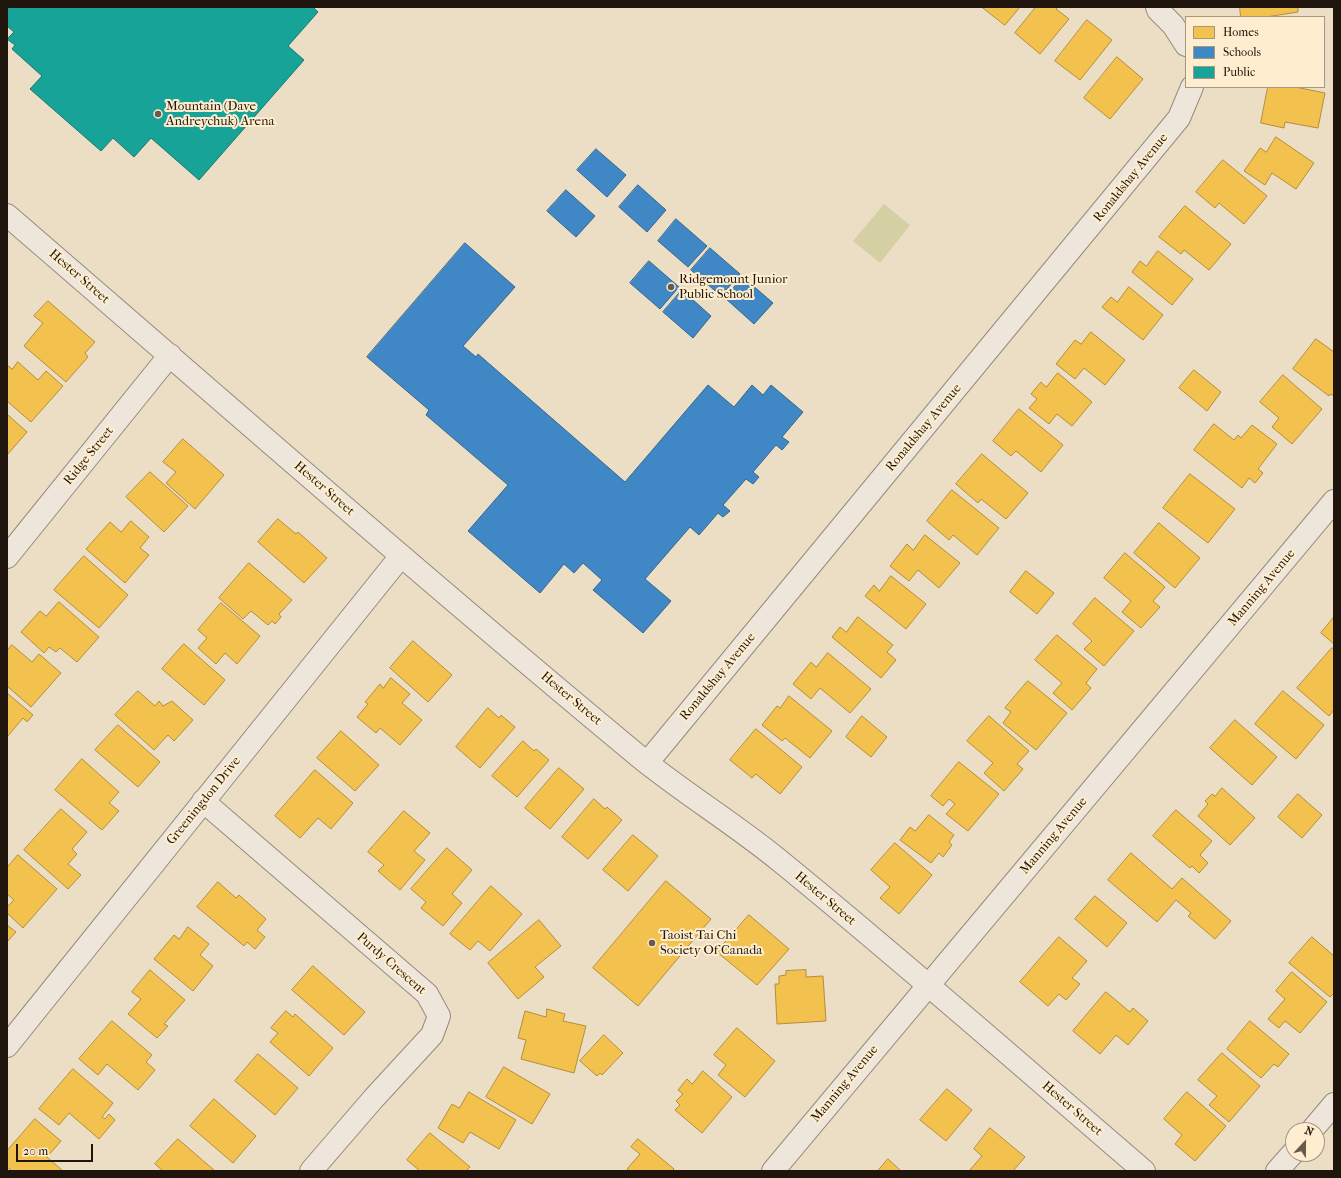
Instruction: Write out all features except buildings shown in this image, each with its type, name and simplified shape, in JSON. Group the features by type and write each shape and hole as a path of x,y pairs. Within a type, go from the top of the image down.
{"street":[{"path":"1157,7 1158,10 1173,24 1175,30 1185,43"},
{"name":"Ronaldshay Avenue","path":"647,762 1179,118 1192,88"},
{"name":"Hester Street","path":"7,215 401,556 647,762 777,858 928,985 1144,1171"},
{"name":"Ridge Street","path":"7,557 170,355"},
{"name":"Manning Avenue","path":"773,1171 1334,501"},
{"name":"Greeningdon Drive","path":"7,1046 401,556"},
{"name":"Purdy Crescent","path":"203,802 427,994 438,1016 432,1035 374,1098 311,1171"},
{"path":"1319,1122 1334,1104"},
{"path":"1278,1171 1286,1162"}],"shaded area":[{"path":"884,204 910,225 880,263 853,241"}],"place":[{"name":"Mountain (Dave Andreychuk) Arena","path":"158,114"},
{"name":"Ridgemount Junior Public School","path":"671,287"},
{"name":"Taoist Tai Chi Society Of Canada","path":"652,943"}]}
